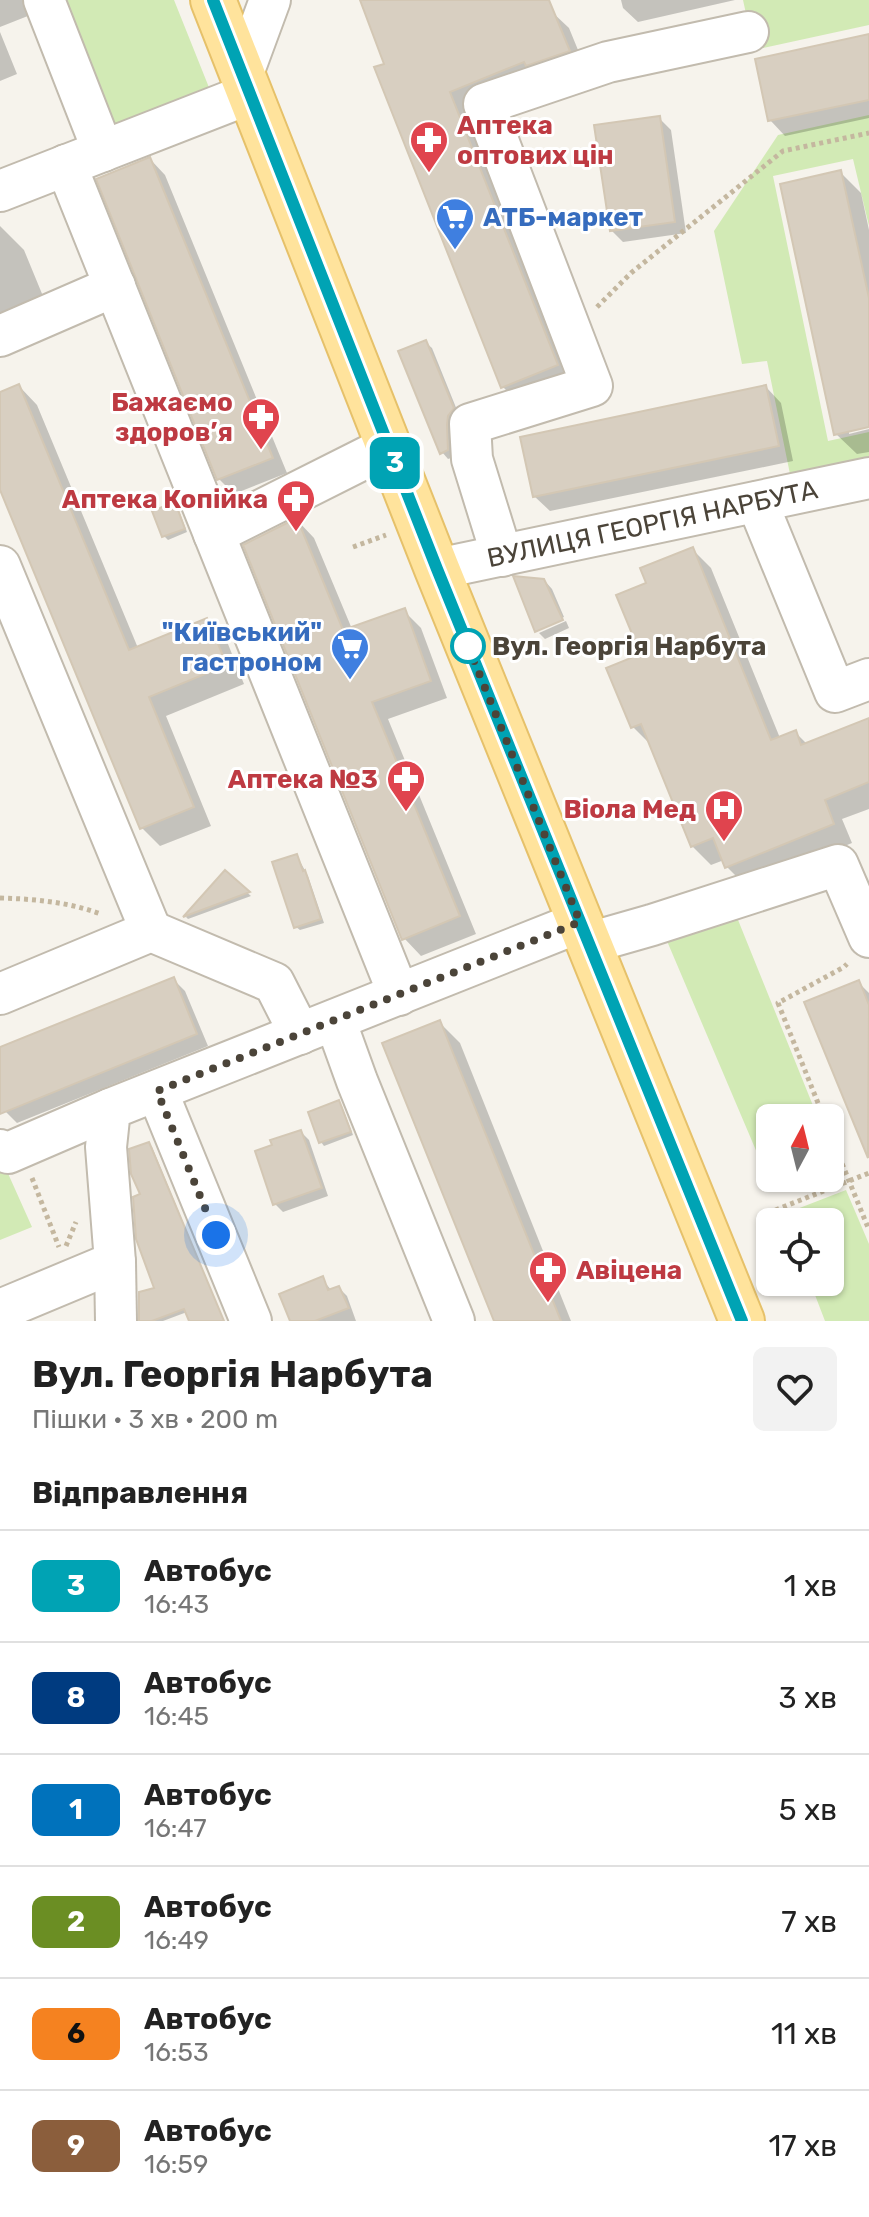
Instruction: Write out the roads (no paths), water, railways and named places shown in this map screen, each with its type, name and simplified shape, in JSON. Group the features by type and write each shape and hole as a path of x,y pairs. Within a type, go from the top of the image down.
{"main road":[{"path":"213,0 437,569 742,1321"}],"street":[{"path":"44,0 103,151"},
{"path":"0,191 103,151 246,85 270,0"},
{"path":"502,556 472,459 470,424 592,386 484,104 608,62 748,32"},
{"path":"66,165 399,995"},
{"path":"0,336 115,286"},
{"path":"214,534 389,446"},
{"name":"ВУЛИЦЯ ГЕОРГІЯ НАРБУТА","path":"437,569 869,478"},
{"path":"757,502 835,692 869,679"},
{"path":"0,566 151,931 274,983 318,1027 363,1095 454,1321"},
{"path":"10,1149 399,995 584,932 652,925 838,865 869,937"},
{"path":"0,994 151,931"},
{"path":"157,1091 251,1321"},
{"path":"110,1109 106,1147 116,1321"},
{"path":"0,1310 115,1262"}],"place":[{"name":"Аптека оптових цін","path":"429,174"},
{"name":"АТБ-маркет","path":"455,251"},
{"name":"Бажаємо здоров’я","path":"261,451"},
{"name":"Аптека Копійка","path":"296,533"},
{"name":"Вул. Георгія Нарбута","path":"468,646"},
{"name":"\"Київський\" гастроном","path":"350,681"},
{"name":"Аптека №3","path":"406,813"},
{"name":"Віола Мед","path":"724,843"},
{"name":"Авіцена","path":"548,1304"}]}
